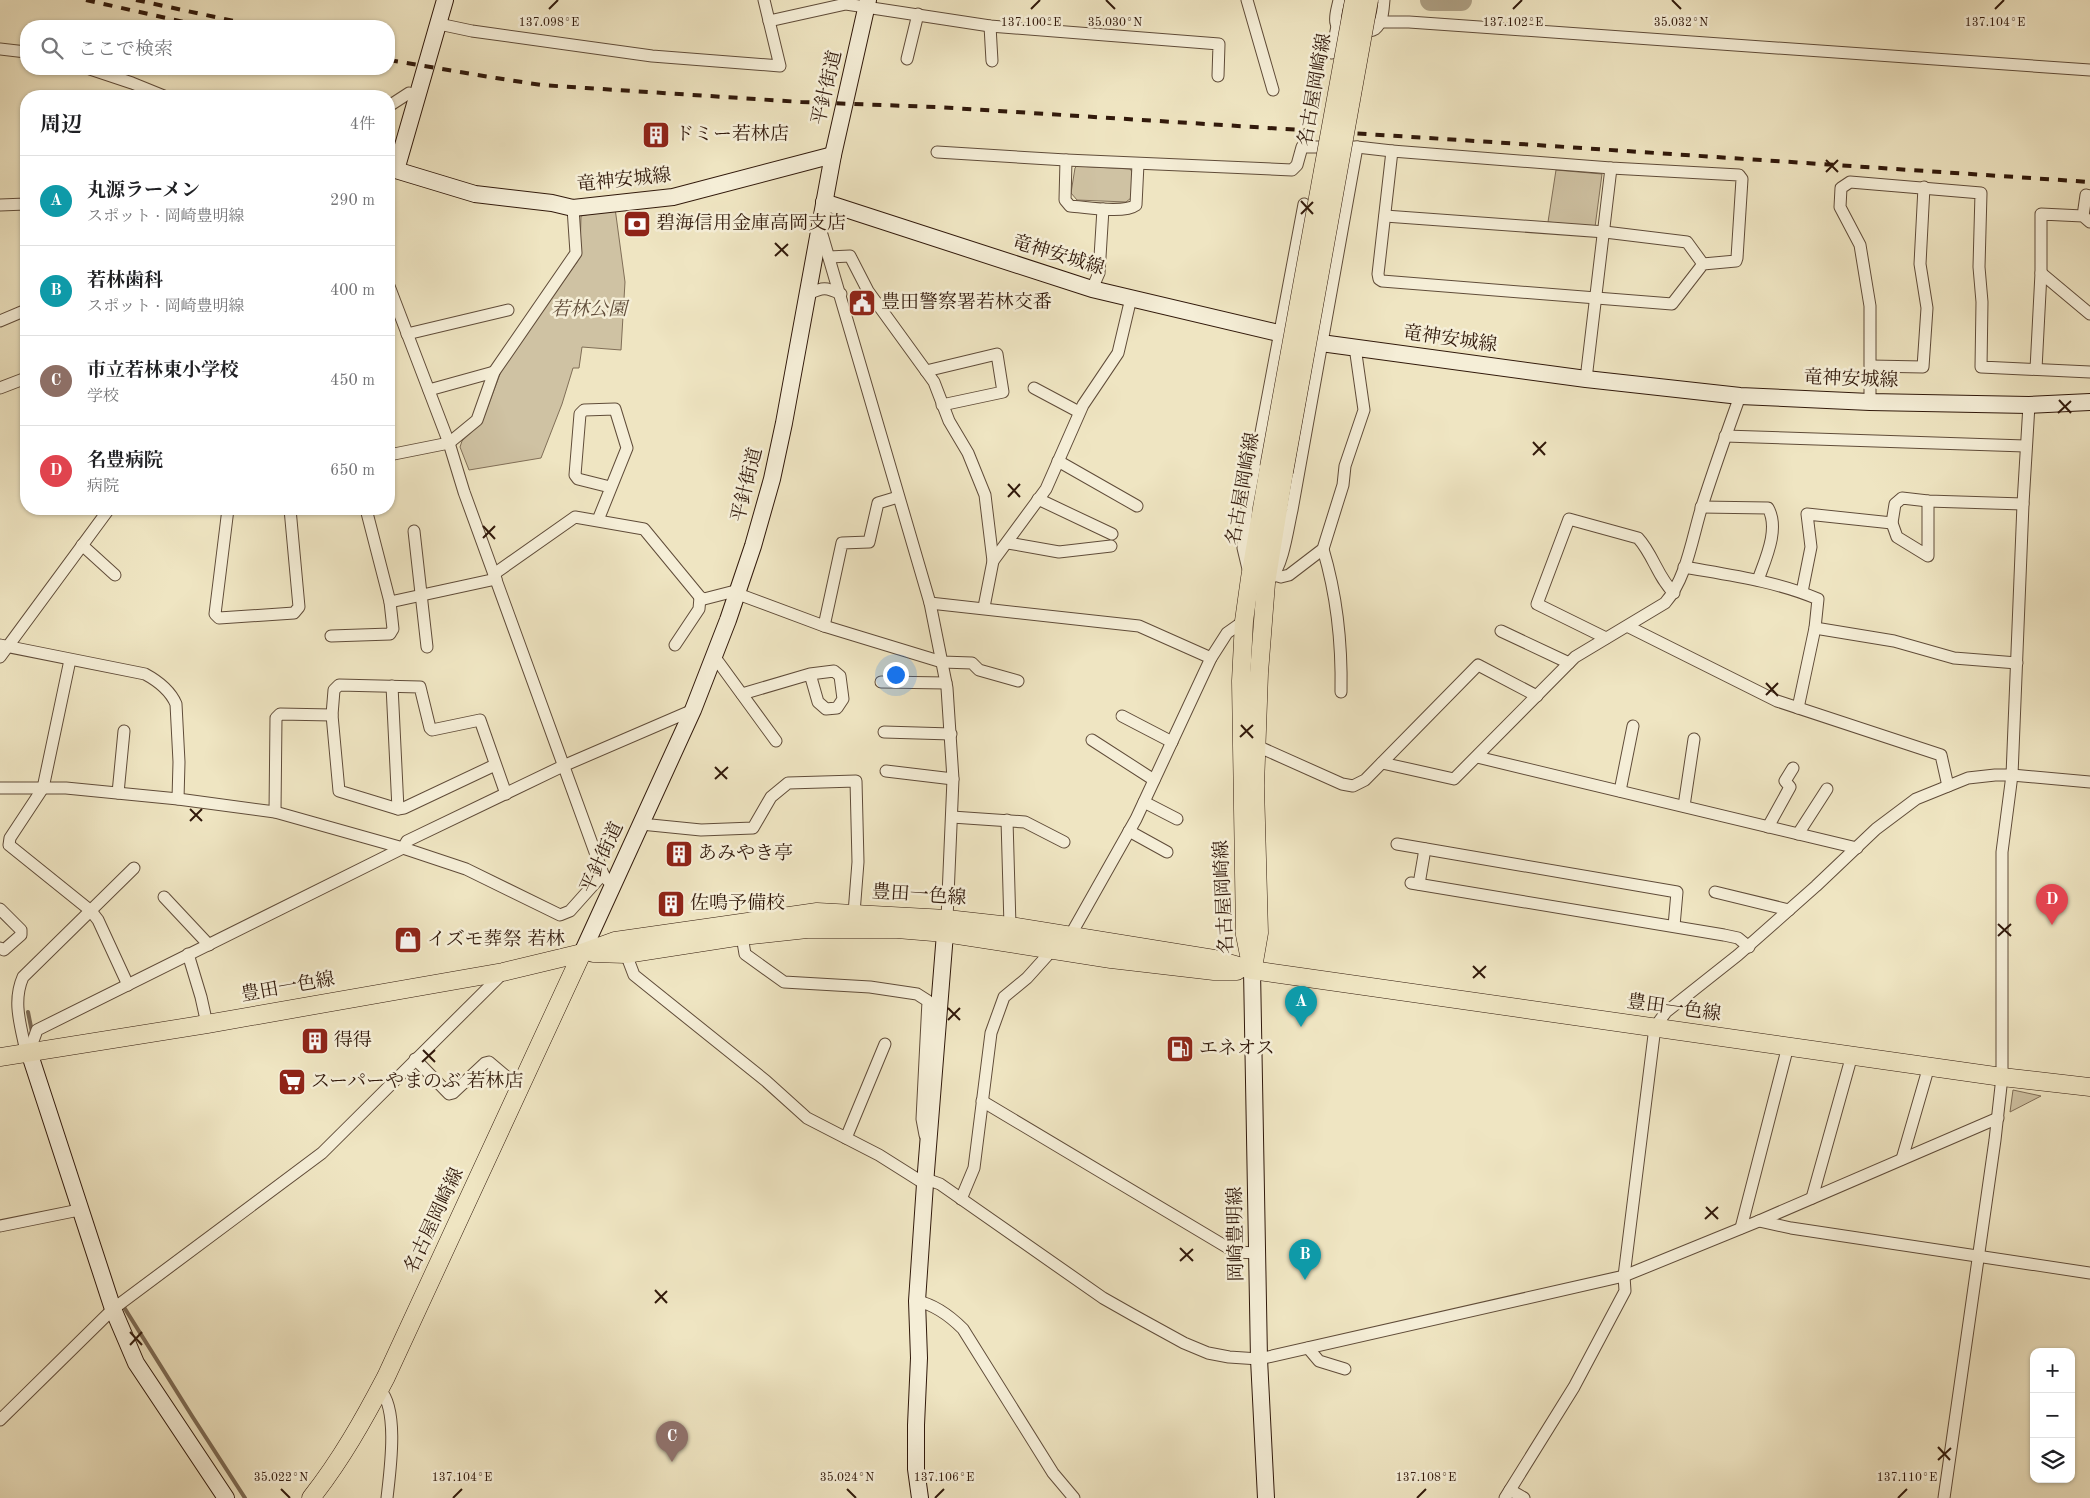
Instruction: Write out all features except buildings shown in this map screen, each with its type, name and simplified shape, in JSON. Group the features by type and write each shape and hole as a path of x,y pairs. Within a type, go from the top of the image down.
{"main road":[{"name":"名古屋岡崎線","path":"1252,970 1259,932 1254,786 1264,578 1276,470 1354,0"},
{"name":"名古屋岡崎線","path":"1276,470 1369,0"},
{"name":"名古屋岡崎線","path":"1252,970 1245,935 1241,690 1244,621 1264,578"},
{"name":"豊田一色線","path":"0,1057 207,1024 503,972 582,953 615,941 817,912 854,913 946,926 1111,958 1214,972 1252,970"},
{"name":"豊田一色線","path":"582,953 626,954 742,936 807,929 1010,926 1214,959 1252,970 2090,1087"},
{"name":"名古屋岡崎線","path":"312,1498 363,1421 380,1390 582,953"}],"street":[{"path":"395,160 445,0"},
{"path":"439,24 472,31 652,56 780,66 764,0"},
{"path":"1247,0 1273,90"},
{"path":"1332,53 1339,0"},
{"path":"1336,24 1341,30 1368,32 1375,29 1380,20 1384,0"},
{"path":"769,21 846,4 867,4 990,26 1219,44 1218,76"},
{"name":"平針街道","path":"582,953 607,880 640,824 693,710 738,592 772,480 808,294 832,155 845,107 867,4"},
{"path":"907,59 918,14"},
{"path":"1380,20 2090,70"},
{"path":"990,26 992,61"},
{"path":"0,49 20,51"},
{"path":"108,75 149,90"},
{"path":"395,102 409,93"},
{"path":"937,152 1138,164 1292,170 1297,164 1302,147 1357,147 1611,168 1739,175 1742,179 1736,261 1703,264 1672,304 1382,281 1378,274 1392,151"},
{"path":"1264,578 1292,510 1357,147"},
{"name":"竜神安城線","path":"395,170 474,194 552,203 573,208 673,197 832,155"},
{"path":"1066,160 1065,200 1070,206 1103,209 1131,208 1136,204 1138,164"},
{"path":"1586,378 1605,232 1611,168"},
{"path":"1870,402 1870,306 1860,245 1840,207 1841,188 1850,182 1981,193 1979,267 1982,302 1981,367 2090,372"},
{"path":"1871,366 1923,367 1927,308 1920,264 1924,187"},
{"path":"2036,369 2041,273 2041,214 2086,219 2086,195 2090,196"},
{"name":"竜神安城線","path":"824,202 1092,289 1321,343 1740,396 1870,402 2029,405 2090,402"},
{"path":"0,205 20,204"},
{"path":"1264,578 1243,548 1247,507 1304,204"},
{"path":"395,454 449,443 477,420 494,372 576,252 573,208"},
{"path":"1092,289 1099,273 1103,209"},
{"path":"1385,216 1605,232 1687,242 1703,264"},
{"path":"820,225 930,602 946,682 951,734 953,779 946,926 925,1182 918,1301 919,1358 916,1469 920,1498"},
{"path":"829,257 850,256 868,291 934,382 949,421 968,453 985,495 993,561 984,607"},
{"path":"2041,273 2090,314"},
{"path":"808,294 819,288 827,288 841,294"},
{"path":"993,561 1046,489 1079,412 1102,375 1118,354 1132,298"},
{"path":"0,788 66,788 178,799 275,812 404,848 466,869 560,915 570,911 607,880 563,766 464,492 449,443 395,302"},
{"path":"407,334 508,310"},
{"path":"0,321 20,313"},
{"path":"1341,692 1342,652 1338,617 1331,576 1323,549 1364,410 1355,347"},
{"path":"926,371 997,354 1003,392 942,405"},
{"path":"429,390 494,372"},
{"path":"0,388 20,380"},
{"path":"1034,388 1079,412"},
{"path":"1382,763 1454,779 1575,657 1628,627 1665,603 1674,593 1684,567 1701,508 1740,396"},
{"path":"1944,1498 1998,1118 2002,1076 2002,852 2012,775 2025,446 2029,405"},
{"path":"598,520 627,448 615,409 584,410 580,414 575,475 578,479 610,487"},
{"path":"1725,436 2025,446"},
{"path":"1058,461 1137,506"},
{"path":"824,626 842,543 869,542 878,503 898,497"},
{"path":"1928,501 1928,556 1896,536 1892,523 1895,504 1902,498 1928,501 2023,504"},
{"path":"1038,499 1112,534"},
{"path":"1701,508 1768,508 1772,514 1772,538 1758,580"},
{"path":"1802,592 1810,552 1807,514 1892,523"},
{"path":"0,657 3,646 104,515"},
{"path":"227,515 215,614 220,618 294,613 297,610 299,607 291,515"},
{"path":"331,636 390,634 392,630 390,602 368,515"},
{"path":"390,602 422,596 495,576 575,517 644,529 700,597 704,599 738,592 824,626 942,662 972,663 980,670 1018,681"},
{"path":"1606,638 1537,604 1569,519 1638,538 1646,546 1668,588 1674,593"},
{"path":"414,531 427,647"},
{"path":"1008,543 1059,552 1111,546"},
{"path":"82,545 115,575"},
{"path":"1264,578 1289,575 1323,549"},
{"path":"1684,567 1758,580 1802,592 1818,599 1815,628 1798,708"},
{"path":"675,645 699,609 700,597"},
{"path":"930,602 1139,626 1211,658"},
{"path":"1070,936 1144,802 1211,658 1227,633 1244,621"},
{"path":"1628,627 1777,701 1941,755 1948,786"},
{"path":"1815,628 1894,641 1954,658 2017,663"},
{"path":"1501,631 1569,663"},
{"path":"3,646 145,674 161,685 173,697 176,704 179,762 178,799"},
{"path":"714,656 776,741"},
{"path":"70,660 43,788 10,838 8,845 91,911 98,920 128,985"},
{"path":"1257,746 1342,784 1353,786 1365,780 1478,666 1537,696"},
{"path":"742,694 810,674"},
{"path":"881,682 946,682"},
{"path":"495,765 404,808 398,809 339,792 332,715 333,693 337,686 420,687 432,730 480,720 506,794"},
{"path":"392,686 398,809"},
{"path":"28,1052 37,1030 404,848 407,841 563,766 693,710"},
{"path":"275,812 276,718 280,714 332,715"},
{"path":"1122,716 1172,742"},
{"path":"1620,791 1632,726"},
{"path":"118,793 124,731"},
{"path":"884,732 951,734"},
{"path":"1684,806 1694,739"},
{"path":"1092,740 1154,780"},
{"path":"1477,757 1858,848"},
{"path":"1768,827 1790,787 1785,781 1793,768"},
{"path":"886,771 953,779"},
{"path":"1524,1498 1507,1494 1574,1387 1625,1291 1624,1276 1655,1027 1666,1012 1748,947 1858,848 1876,829 1916,799 1968,778 2012,775 2090,782"},
{"path":"640,824 702,830 753,828 771,797 788,783 856,781 858,862 854,913"},
{"path":"1798,834 1827,790"},
{"path":"1144,802 1177,819"},
{"path":"952,817 1025,822 1064,842"},
{"path":"1007,820 1010,926"},
{"path":"1129,831 1167,852"},
{"path":"1397,844 1677,892 1674,926"},
{"path":"1425,849 1415,884 1738,938 1748,947"},
{"path":"134,868 23,977 18,988 16,1003 28,1052 113,1309 144,1378 226,1498"},
{"path":"1715,892 1789,910"},
{"path":"164,897 209,945"},
{"path":"0,910 21,930 21,935 4,950 0,948"},
{"path":"742,936 745,954 784,982 870,987 917,994 928,1001 922,1120 928,1153"},
{"path":"961,1199 974,1168 991,1033 1004,997 1027,978 1054,948"},
{"path":"188,954 207,1024"},
{"path":"626,954 634,975 766,1081 807,1118 879,1155 925,1182 940,1184 1103,1298 1184,1343 1208,1353 1229,1357 1259,1359 1624,1276 1759,1221 1998,1118"},
{"name":"岡崎豊明線","path":"1252,970 1259,1359 1266,1498"},
{"path":"0,1420 113,1309 322,1153 503,972"},
{"path":"846,1138 885,1044"},
{"path":"1741,1228 1788,1046"},
{"path":"1812,1198 1852,1055"},
{"path":"416,1059 449,1094 454,1093 489,1062 520,1088"},
{"path":"1902,1159 1929,1066"},
{"path":"982,1101 1235,1252 1258,1253"},
{"path":"0,1226 79,1210"},
{"path":"1759,1221 1977,1257 2090,1273"},
{"path":"918,1301 930,1303 951,1317 963,1329 1052,1473 1074,1498"},
{"path":"1308,1348 1319,1361 1345,1369"},
{"path":"380,1390 387,1397 393,1451 387,1498"}],"green space":[{"path":"1077,166 1130,169 1133,173 1131,198 1126,202 1077,200 1071,193 1075,168"},
{"path":"1556,170 1602,174 1595,227 1548,222"},
{"name":"若林公園","path":"615,208 625,282 621,350 582,347 579,368 573,368 562,404 541,458 469,470 460,447 462,441 482,422 503,366 577,262 580,254 581,216"},
{"path":"2013,1090 2041,1096 2010,1112"}],"waterway":[{"path":"1431,0 1461,0"},
{"path":"28,1012 32,1032"},
{"path":"122,1304 245,1498"}],"railway":[{"path":"86,0 175,20"},
{"path":"136,0 229,20"},
{"path":"395,61 541,85 801,102 936,107 2090,182"}],"place":[{"name":"ドミー若林店","path":"656,135"},
{"name":"碧海信用金庫高岡支店","path":"637,224"},
{"name":"豊田警察署若林交番","path":"862,303"},
{"name":"あみやき亭","path":"679,854"},
{"name":"佐鳴予備校","path":"671,904"},
{"name":"名豊病院","path":"2052,925"},
{"name":"イズモ葬祭 若林","path":"408,940"},
{"name":"丸源ラーメン","path":"1301,1027"},
{"name":"得得","path":"315,1041"},
{"name":"エネオス","path":"1180,1049"},
{"name":"スーパーやまのぶ 若林店","path":"292,1082"},
{"name":"若林歯科","path":"1305,1280"},
{"name":"市立若林東小学校","path":"672,1462"}]}
